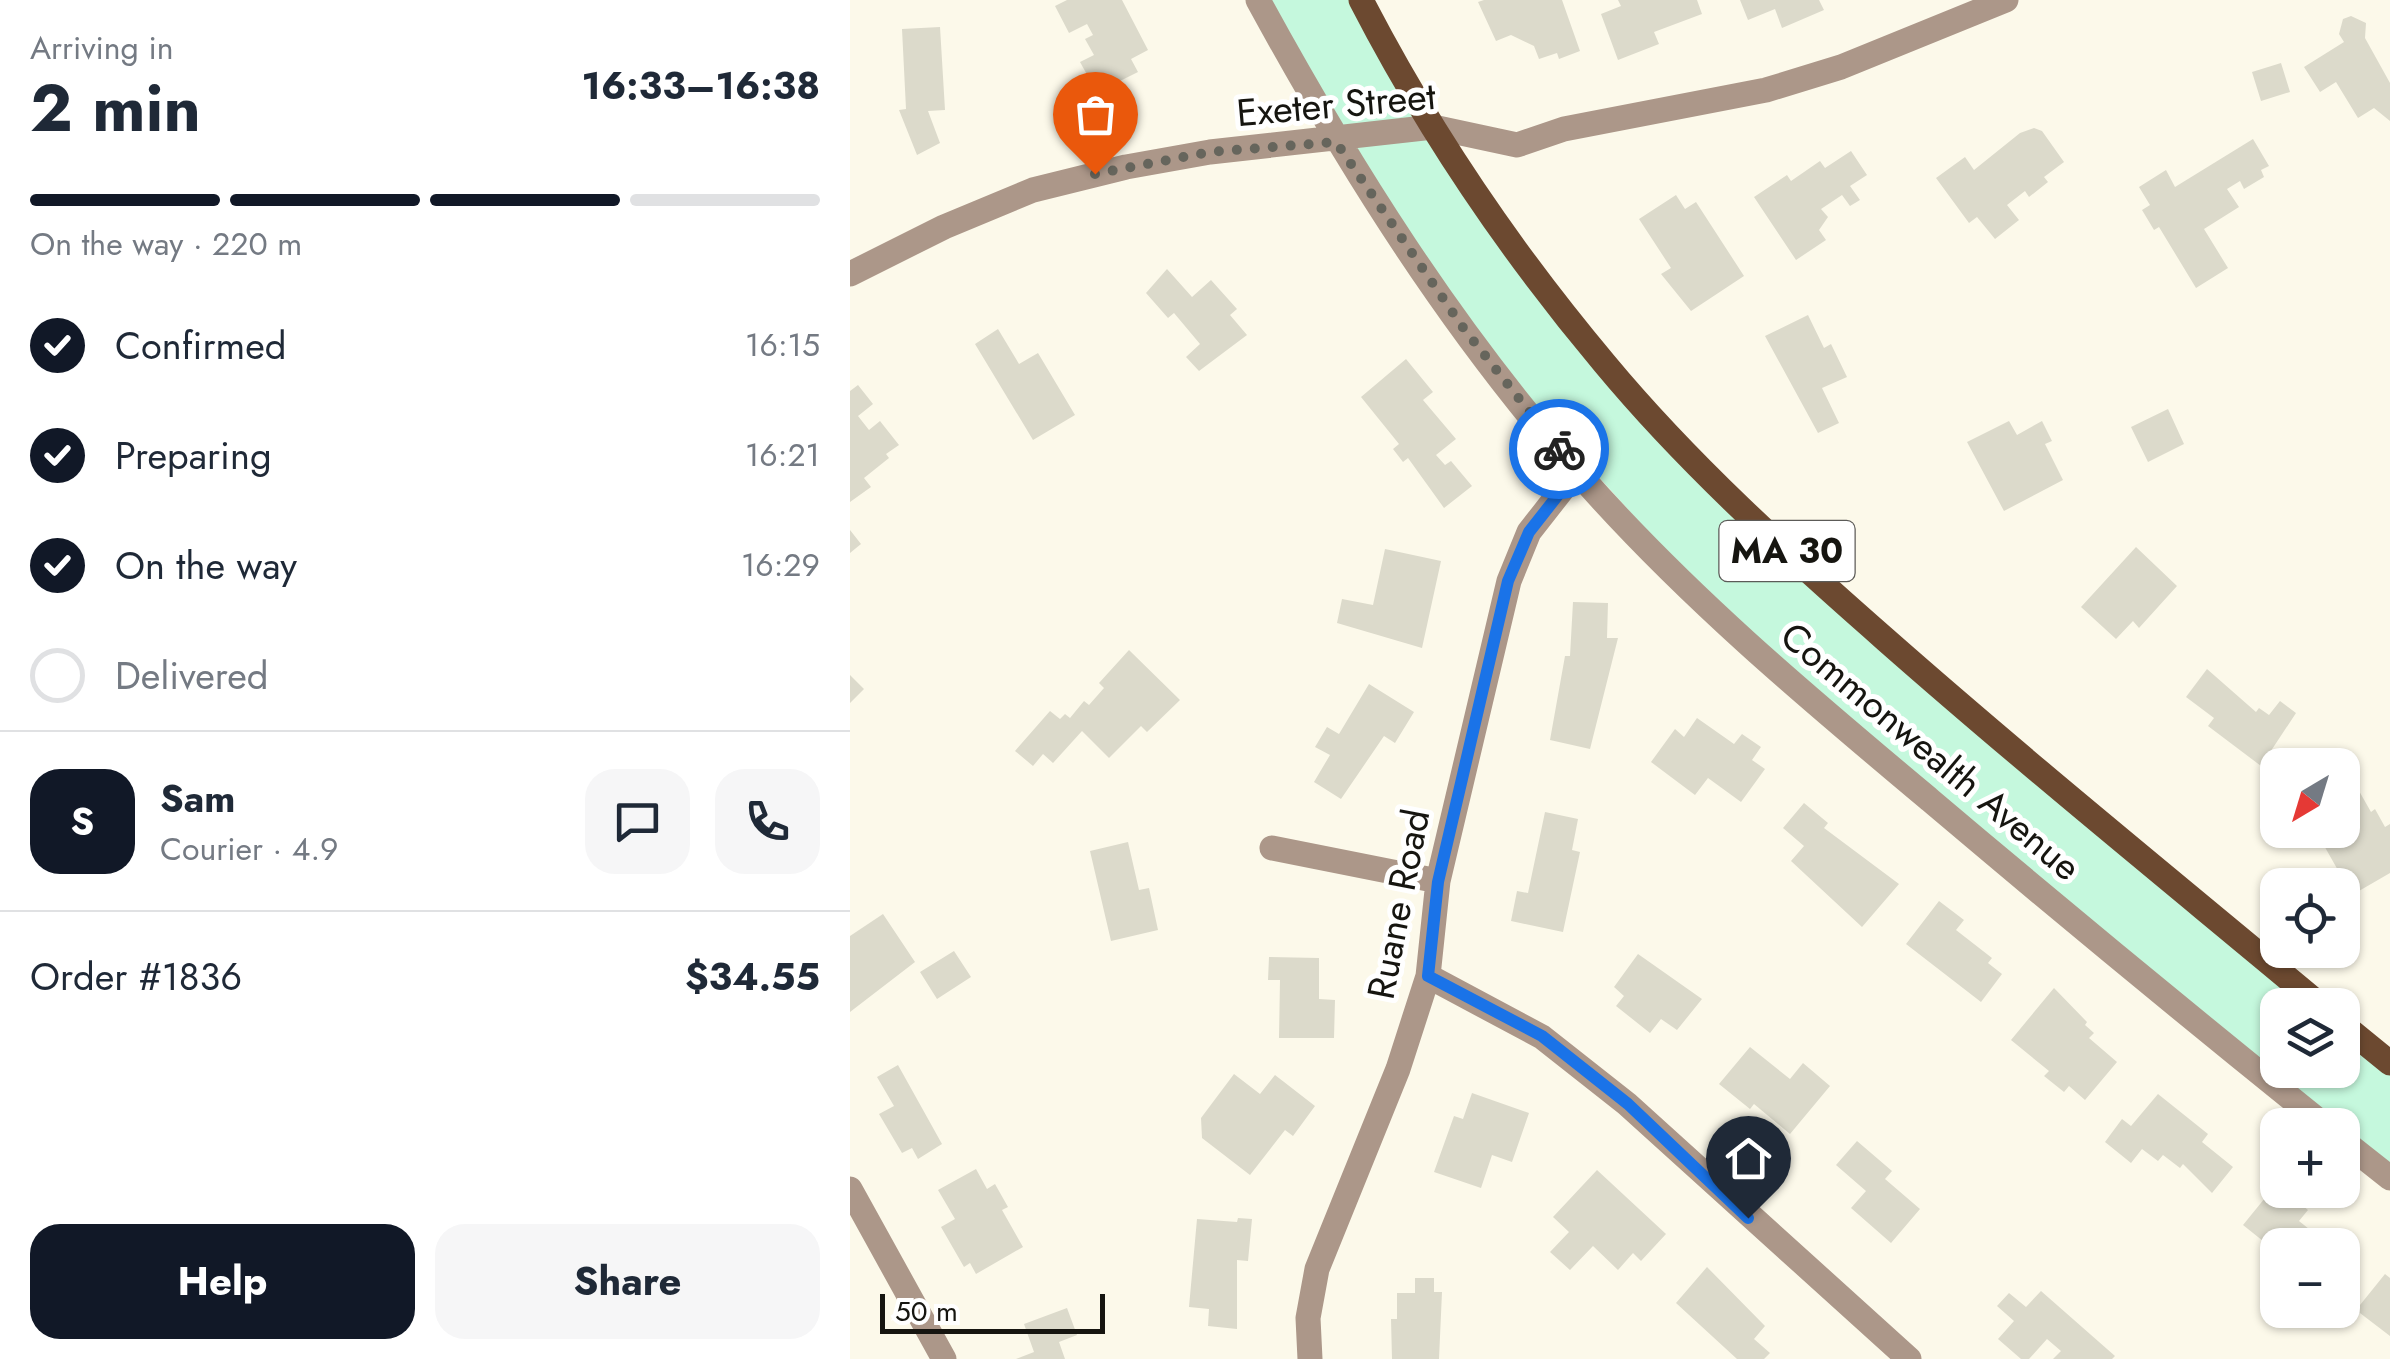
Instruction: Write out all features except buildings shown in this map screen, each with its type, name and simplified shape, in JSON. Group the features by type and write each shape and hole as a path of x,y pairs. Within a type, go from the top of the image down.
{"main road":[{"name":"Commonwealth Avenue","path":"1361,0 1433,128 1493,219 1606,366 1745,510 2032,768 2299,988"},
{"path":"2360,1039 2390,1063"}],"street":[{"name":"Commonwealth Avenue","path":"1258,0 1336,142 1464,329 1576,472 1657,558 1765,661 2304,1108"},
{"name":"Exeter Street","path":"850,274 944,226 1033,190 1210,152 1336,142 1433,128 1517,145 1564,129 1766,90 1842,67 1941,10 2006,0"},
{"name":"Ruane Road","path":"1310,1359 1308,1318 1317,1269 1398,1069 1428,976 1438,882 1508,581 1529,532 1576,472"},
{"path":"1272,848 1438,882"},
{"path":"1428,976 1542,1036 1628,1104 1909,1359"},
{"path":"2360,1154 2390,1178"},
{"path":"850,1188 944,1359"}],"green space":[{"path":"1258,0 1361,0 1433,127 1683,448 2260,953 2260,968 2278,968 2301,988 2260,988 2260,1072 1765,661 1465,329"},
{"path":"2360,1038 2390,1063 2390,1178 2360,1154 2360,1108 2304,1108 2279,1088 2360,1088"}],"way so far":[{"path":"1095,174 1210,152 1336,142 1464,329 1559,449"}],"route":[{"path":"1559,449 1576,472 1529,532 1508,581 1438,882 1428,976 1542,1036 1628,1104 1748,1218"}]}
